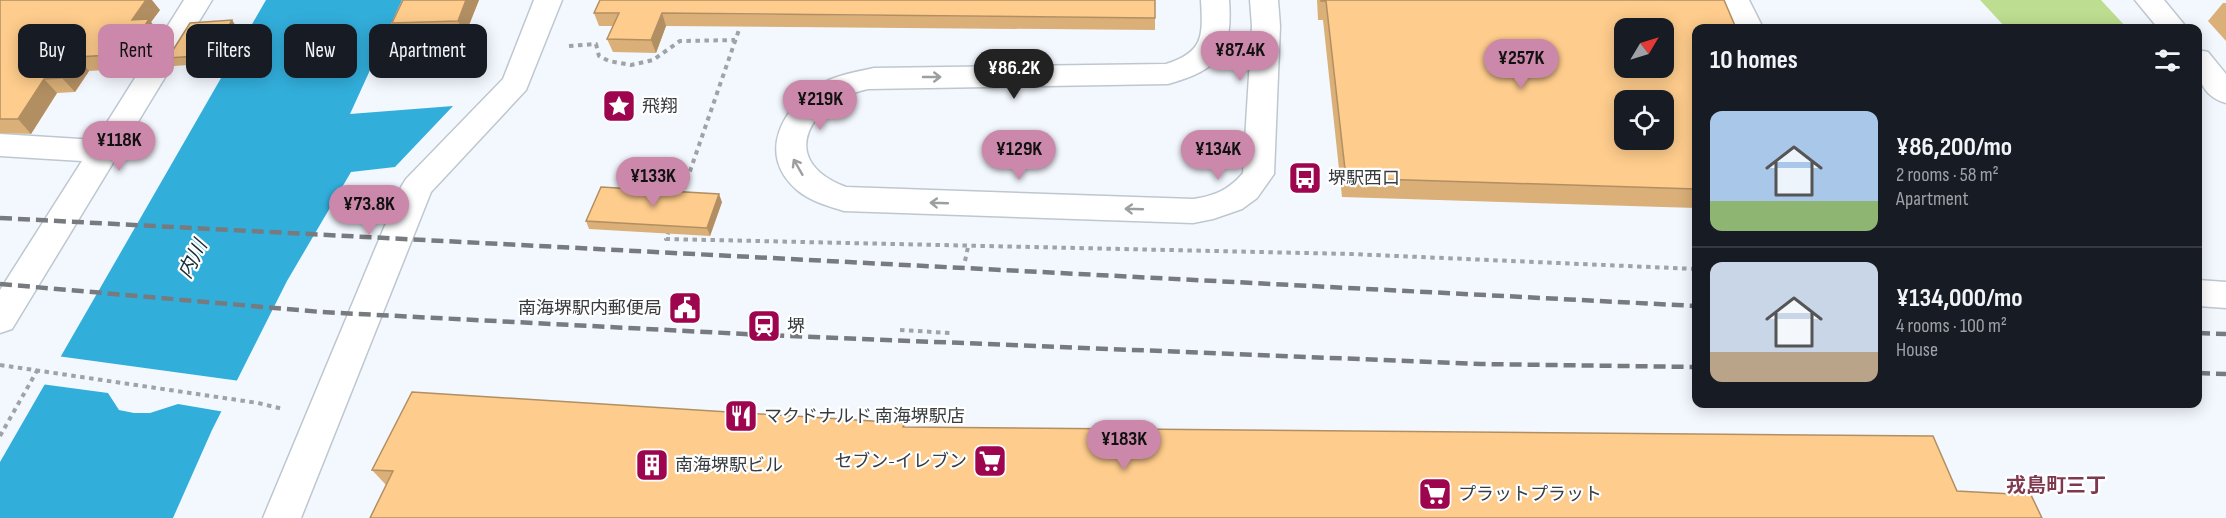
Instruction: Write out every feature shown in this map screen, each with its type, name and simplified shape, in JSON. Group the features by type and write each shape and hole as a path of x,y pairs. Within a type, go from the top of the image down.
{"street":[{"path":"0,319 198,0"},
{"path":"282,518 417,187 516,83 548,0"},
{"path":"1215,0 1218,30 1212,49 1194,64 1168,74 873,78 851,82 830,91 813,103 800,118 792,134 790,150 795,166 806,180 823,192 844,199 1193,212 1223,206 1245,192 1258,174 1266,26 1264,0"},
{"path":"1735,0 1747,24"},
{"path":"2149,0 2170,24"},
{"path":"2202,64 2226,93"},
{"path":"0,146 104,150"},
{"path":"2202,293 2226,295"}],"path":[{"path":"678,206 740,27"},
{"path":"561,46 596,44 599,56 608,62 627,66 652,61 670,52 680,41 735,40"},
{"path":"670,228 666,238 968,247 1351,254 1692,269"},
{"path":"965,261 968,247"},
{"path":"900,330 950,333"},
{"path":"0,365 258,403 286,410"},
{"path":"0,436 38,369"}],"green space":[{"path":"1980,0 2101,0 2123,24 2002,24"}],"water":[{"name":"内川","path":"266,0 402,0 391,24 369,24 369,72 350,114 453,106 395,167 351,172 287,281 212,430 173,518 0,518 0,462 221,78 272,78 272,24 252,24"}],"pier":[{"path":"57,356 240,381 225,412 178,404 150,413 134,413 119,410 108,393 41,384"}],"building":[{"path":"0,0 146,0 132,20 149,19 146,24 98,24 98,56 86,56 86,24 18,24 18,78 62,78 44,79 18,119 0,119"},
{"path":"403,0 466,0 458,21 392,23"},
{"path":"600,0 1155,0 1155,18 662,13 651,40 607,39 619,13 594,13"},
{"path":"1321,0 1724,0 1734,24 1692,24 1692,189 1346,178 1326,1"},
{"path":"232,20 230,24 190,23"},
{"path":"186,29 186,57 174,58 174,48"},
{"path":"601,187 719,194 707,228 586,221"},
{"path":"412,392 904,423 903,427 1933,436 1957,491 2031,495 2042,518 370,518 393,471 372,470"}],"railway":[{"path":"0,218 1692,306"},
{"path":"0,284 321,312 764,335 1481,364 1692,367"},
{"path":"2202,333 2226,334"},
{"path":"2202,373 2226,374"}],"place":[{"name":"飛翔","path":"619,106"},
{"name":"堺駅西口","path":"1305,178"},
{"name":"南海堺駅内郵便局","path":"685,308"},
{"name":"堺","path":"764,326"},
{"name":"マクドナルド 南海堺駅店","path":"741,416"},
{"name":"セブン-イレブン","path":"990,461"},
{"name":"南海堺駅ビル","path":"652,465"},
{"name":"プラットプラット","path":"1435,494"}],"district":[{"name":"戎島町三丁","path":"2056,485"}]}
